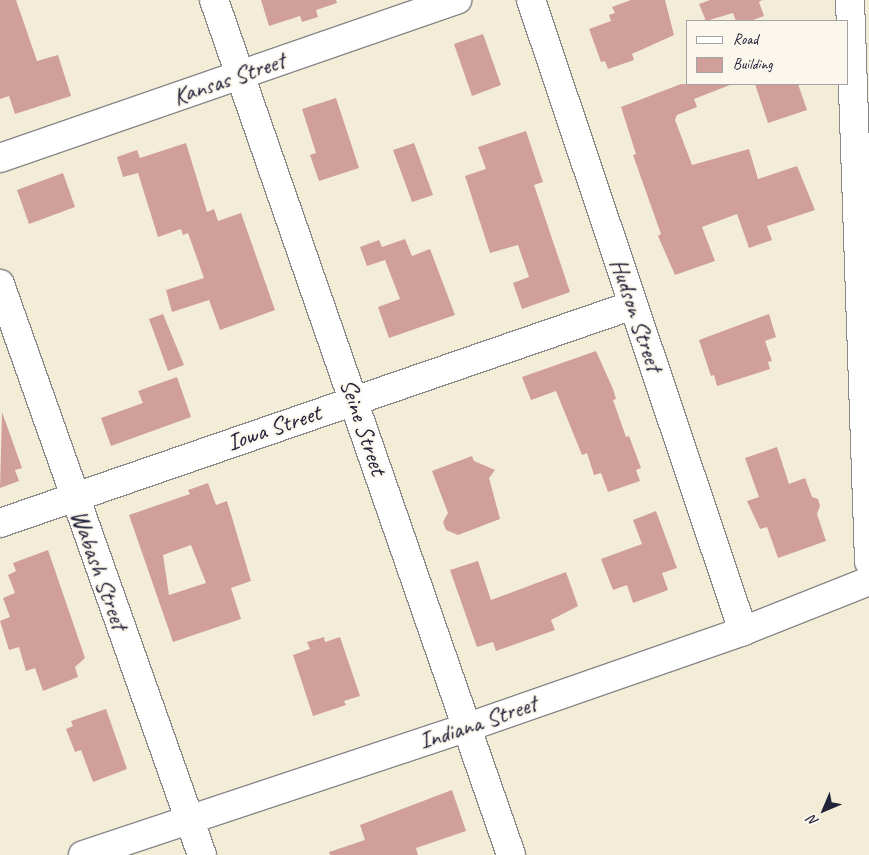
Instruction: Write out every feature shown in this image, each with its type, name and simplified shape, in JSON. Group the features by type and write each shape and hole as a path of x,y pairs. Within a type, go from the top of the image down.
{"street":[{"name":"Seine Street","path":"214,0 511,855"},
{"name":"Kansas Street","path":"0,158 457,0"},
{"name":"Hudson Street","path":"531,0 743,631"},
{"path":"850,0 869,562"},
{"name":"Wabash Street","path":"0,284 74,498 202,855"},
{"name":"Iowa Street","path":"0,523 633,305"},
{"name":"Indiana Street","path":"83,855 468,727 743,631 869,581"}],"building":[{"path":"0,0 16,0 37,61 58,55 71,96 15,114 9,96 0,99"},
{"path":"261,0 336,0 337,3 316,10 318,17 302,22 300,16 269,26"},
{"path":"631,0 665,0 674,35 632,54 634,60 608,69 605,61 601,62 589,29 611,21 609,15 615,13 612,7"},
{"path":"710,0 762,0 759,2 764,16 753,20 736,20 733,13 706,20 699,4"},
{"path":"483,34 501,85 472,96 454,44"},
{"path":"681,84 730,85 694,99 697,107 677,115 675,120 692,165 749,149 758,179 797,166 815,210 767,226 772,240 749,248 737,214 702,227 715,261 675,275 658,236 661,234 633,155 636,154 621,107"},
{"path":"755,85 798,85 807,110 768,123"},
{"path":"336,98 359,168 319,181 310,155 316,153 302,109"},
{"path":"526,131 543,182 534,185 570,292 522,309 513,283 529,277 518,245 490,253 465,176 486,169 478,147"},
{"path":"186,143 207,212 214,209 218,221 241,213 275,310 220,330 209,300 172,312 166,290 204,278 188,233 183,235 181,229 158,237 138,173 123,177 117,157 137,150 140,158"},
{"path":"414,143 433,195 412,202 393,150"},
{"path":"63,173 75,207 29,224 17,190"},
{"path":"405,239 412,256 430,249 455,315 389,338 378,307 400,299 385,260 367,266 360,247 379,240 382,247"},
{"path":"163,314 184,365 168,371 149,319"},
{"path":"769,314 776,337 765,341 772,361 768,362 770,369 717,386 714,375 711,376 699,340"},
{"path":"596,351 613,389 616,399 613,400 626,437 629,436 641,468 636,470 640,481 608,492 601,473 594,475 587,453 582,455 556,391 531,400 522,377"},
{"path":"177,377 191,417 111,446 101,418 143,403 138,391"},
{"path":"2,412 22,468 15,470 19,481 0,488"},
{"path":"777,447 789,484 805,478 812,497 818,499 820,506 817,514 826,541 778,558 767,527 760,529 747,501 759,497 745,458"},
{"path":"472,456 474,461 495,470 489,478 500,519 458,535 446,530 443,522 448,513 432,471"},
{"path":"208,483 216,505 227,501 251,581 231,588 241,619 173,642 129,515 190,494 188,490","holes":["191,545 206,583 169,595 163,555"]},
{"path":"656,511 677,568 662,573 668,590 633,603 627,585 613,590 601,559 642,544 633,520"},
{"path":"48,550 85,658 75,667 78,677 43,691 35,668 26,671 19,647 9,650 0,621 10,617 3,598 15,593 8,575 16,571 13,563"},
{"path":"478,561 491,600 566,572 578,606 551,620 555,630 496,651 493,642 477,647 450,570"},
{"path":"324,637 325,642 340,637 360,696 344,701 346,705 313,716 293,655 310,649 307,642"},
{"path":"106,709 127,769 93,782 81,750 75,752 66,729 73,726 71,721"},
{"path":"452,790 466,831 416,848 418,855 330,855 329,852 365,840 360,825"}]}
